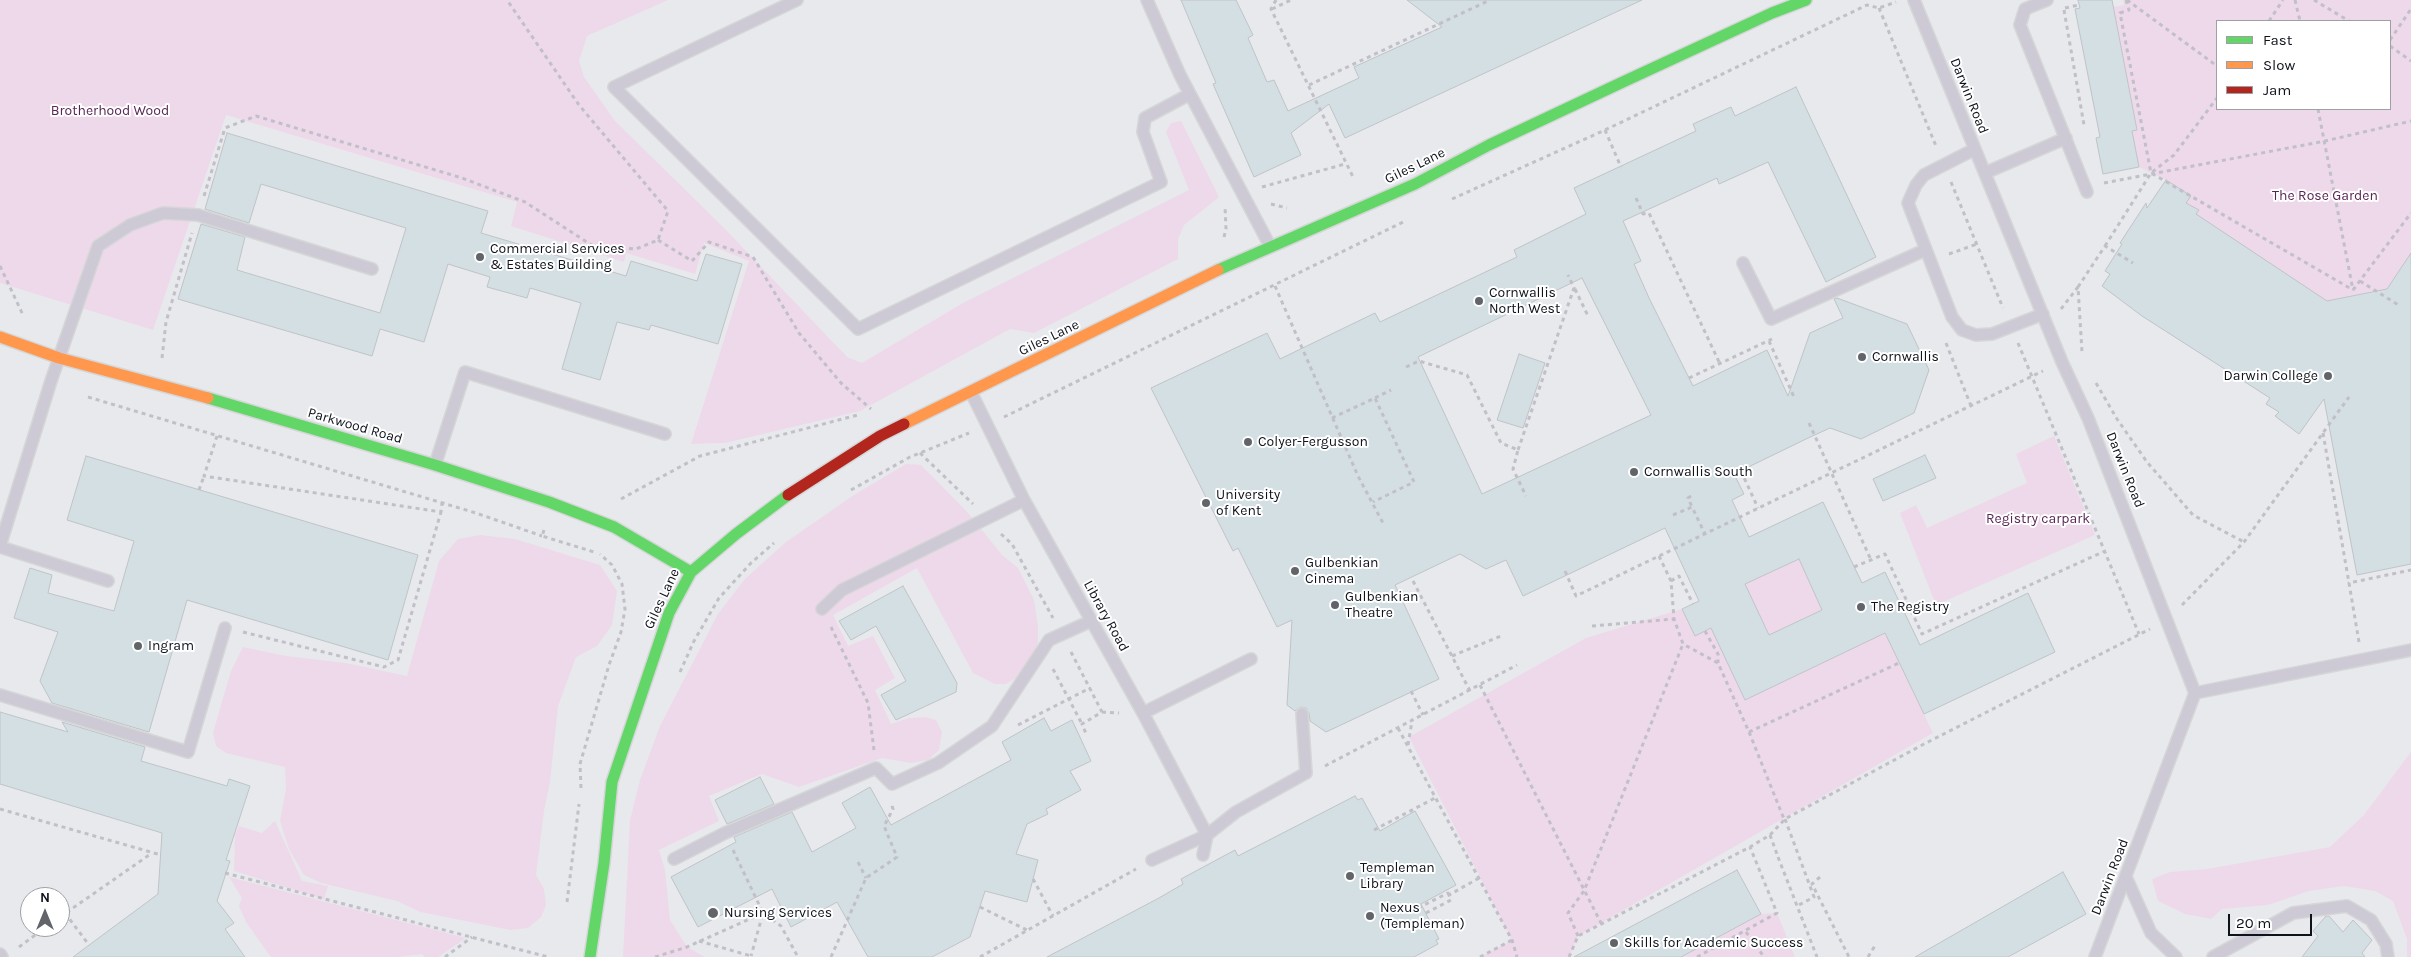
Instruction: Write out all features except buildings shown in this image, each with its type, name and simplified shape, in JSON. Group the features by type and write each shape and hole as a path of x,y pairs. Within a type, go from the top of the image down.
{"street":[{"name":"Giles Lane","path":"590,957 604,863 612,782 669,613 691,572 736,534 828,467 880,436 1270,246 1415,184 1490,146 1772,13 1806,0"},
{"name":"Parkwood Road","path":"0,337 59,358 160,384 435,465 549,502 614,527 691,572"}],"lane":[{"path":"797,0 614,88 858,329 1161,182 1143,132 1145,118 1190,94"},
{"path":"1147,0 1190,94 1270,246"},
{"path":"1764,0 1772,13"},
{"name":"Darwin Road","path":"1914,0 2062,362 2088,418 2195,693 2095,957"},
{"path":"2048,0 2025,9 2020,25 2066,138 2091,188"},
{"path":"1985,173 2066,138"},
{"path":"1975,149 1924,175 1910,194 1908,202 1952,317 1962,330 1976,335 1992,334 2043,314"},
{"path":"108,581 0,547 59,358 98,246 130,224 163,213 198,215 372,269"},
{"path":"1743,263 1771,319 1925,250"},
{"path":"435,465 465,372 665,434"},
{"name":"Library Road","path":"971,392 1024,500 1143,713 1207,835"},
{"path":"822,608 842,590 984,517 1024,500"},
{"path":"674,859 725,834 876,768 892,784 938,763 992,726 1049,640 1091,621"},
{"path":"0,695 188,752 225,628"},
{"path":"2195,693 2411,650"},
{"path":"1143,713 1251,658"},
{"path":"1152,860 1207,835 1236,812 1306,773 1302,714"},
{"path":"1203,855 1207,835"},
{"path":"2126,878 2151,933 2176,957"},
{"path":"2212,957 2294,912 2346,906 2372,920 2386,944 2388,957"}],"path":[{"path":"160,384 166,322 225,128 256,116 462,178 525,202 593,246 636,249 658,240 668,211 579,105 507,0"},
{"path":"1271,9 1276,0"},
{"path":"1271,9 1291,0"},
{"path":"1308,85 1490,0"},
{"path":"1446,202 1605,130 1867,5 1879,8 1904,0"},
{"path":"2065,0 2063,8 2084,126"},
{"path":"2126,0 2216,65"},
{"path":"2126,0 2129,10 2120,13 2151,173 2353,290"},
{"path":"2270,20 2283,0"},
{"path":"2295,0 2300,20"},
{"path":"2314,0 2347,20"},
{"path":"1271,9 1357,185"},
{"path":"2391,39 2411,9"},
{"path":"2391,47 2411,61"},
{"path":"2048,326 2078,287 2151,173 2174,155 2216,99"},
{"path":"2318,110 2353,290"},
{"path":"2091,188 2151,173 2325,141 2411,122"},
{"path":"1605,130 1621,166"},
{"path":"1636,198 1643,214 1649,213 1720,364"},
{"path":"1219,244 1226,229 1224,202"},
{"path":"2353,290 2411,213"},
{"path":"844,494 919,453 987,425 1412,218"},
{"path":"658,240 692,261 709,242 754,257 799,334 840,383 873,411"},
{"path":"2105,246 2133,263"},
{"path":"0,266 37,349"},
{"path":"1568,274 1588,316"},
{"path":"2360,281 2400,306"},
{"path":"1275,286 1358,476 1384,525"},
{"path":"2078,287 2081,349 2085,358"},
{"path":"1526,496 1513,469 1574,288"},
{"path":"1769,341 1794,397"},
{"path":"1406,367 1419,361 1467,375 1501,443 1518,450"},
{"path":"1564,571 1576,596 2062,362"},
{"path":"2093,376 2117,419 2147,462 2194,515 2244,542"},
{"path":"1332,418 1391,390"},
{"path":"83,395 99,402 442,503 600,554 612,564 622,584 625,610 621,632 609,665 580,764 581,790"},
{"path":"1569,957 1578,936 1750,847 1770,835 1785,819 1924,744 2166,621 2244,542 2349,397"},
{"path":"1373,502 1414,482 1375,398"},
{"path":"618,501 700,456 879,408"},
{"path":"1809,423 1871,560"},
{"path":"2323,433 2362,660"},
{"path":"199,490 217,436"},
{"path":"919,453 955,485 1012,544 1062,633 1102,712 1082,724"},
{"path":"1741,470 1758,508"},
{"path":"204,476 441,512"},
{"path":"1691,496 1688,498 1705,534"},
{"path":"542,536 549,502"},
{"path":"225,628 384,668 398,660 442,503"},
{"path":"1673,515 1692,506"},
{"path":"679,675 694,641 719,598 751,563 780,538"},
{"path":"1854,567 1885,554 1922,634 2105,552"},
{"path":"1659,556 1671,581 1674,619 1683,644 1718,663"},
{"path":"2349,583 2411,570"},
{"path":"1671,581 1679,576 1693,604"},
{"path":"1413,581 1470,691"},
{"path":"1592,626 1674,619"},
{"path":"1705,631 1718,654 1718,663 1785,819 1814,897 1797,906"},
{"path":"1452,656 1502,636"},
{"path":"1578,936 1568,912 1584,890 1683,644"},
{"path":"1043,650 1088,736"},
{"path":"1749,732 1899,663"},
{"path":"1319,769 1517,665"},
{"path":"1480,685 1602,925"},
{"path":"1012,728 1090,688"},
{"path":"1411,691 1424,715"},
{"path":"1407,746 1412,721"},
{"path":"1398,728 1512,940 1517,957"},
{"path":"567,907 580,798"},
{"path":"1374,830 1385,826 1435,798"},
{"path":"0,810 161,856"},
{"path":"725,834 763,912 781,926 798,957"},
{"path":"1770,835 1817,957"},
{"path":"1697,957 1777,914 1750,847"},
{"path":"70,911 153,853"},
{"path":"980,957 1152,860"},
{"path":"858,862 866,878"},
{"path":"225,873 548,957"},
{"path":"1418,908 1448,893 1449,895 1479,878"},
{"path":"1820,878 1812,884 1849,957"},
{"path":"1033,879 1053,916"},
{"path":"1426,914 1451,900 1449,895"},
{"path":"980,907 1028,930"},
{"path":"655,957 687,947 763,912"},
{"path":"698,941 751,957 763,912"},
{"path":"70,920 89,945"},
{"path":"1746,932 1764,957"},
{"path":"15,950 33,937"},
{"path":"444,957 472,937"},
{"path":"1480,957 1512,940"},
{"path":"1868,957 1876,944"}],"shaded area":[{"name":"University of Kent","path":"0,0 2411,0 2411,957 0,957"}],"green space":[{"name":"Brotherhood Wood","path":"0,0 668,0 587,36 579,61 584,77 615,121 722,226 847,357 862,363 963,303 1189,190 1166,132 1171,123 1181,121 1219,197 1184,225 1178,239 1178,259 1034,333 1010,329 860,411 725,443 691,444 749,261 704,243 695,274 626,253 624,262 511,226 517,202 226,115 153,330 0,283"},
{"name":"The Rose Garden","path":"2123,0 2411,0 2411,254 2389,285 2401,293 2399,308 2373,291 2338,299 2321,325 2187,226 2199,210 2186,203 2190,195 2166,180 2139,167 2132,131 2137,130 2113,7 2124,5"},
{"name":"Registry carpark","path":"2054,436 2095,535 1936,605 1900,513 1916,505 1927,528 2027,483 2016,454"},
{"path":"906,464 921,465 969,514 1002,555 1018,568 1034,600 1038,627 1038,643 1030,660 1019,676 1006,684 995,684 973,673 917,568 833,615 848,646 873,636 895,678 875,690 891,724 909,718 925,717 936,720 942,732 939,750 928,760 911,763 882,758 799,787 762,774 709,796 719,821 659,850 665,870 670,920 687,947 705,957 623,957 630,820 640,780 660,726 718,614 745,579 786,542 854,495"},
{"path":"480,535 515,539 600,565 617,591 612,625 597,646 576,657 558,706 550,782 544,811 536,875 544,889 546,905 541,917 528,928 510,930 420,912 397,901 321,883 304,875 289,849 280,821 286,788 285,767 226,753 216,746 213,733 231,671 243,647 286,656 346,663 407,676 439,561 458,539"},
{"path":"1799,559 1822,610 1769,635 1745,584"},
{"path":"1682,609 1695,635 1711,628 1745,700 1885,633 1933,733 1578,936 1569,957 1480,957 1512,940 1409,737 1586,638"},
{"path":"2411,752 2411,957 2407,957 2407,939 2393,901 2375,891 2344,886 2309,891 2268,905 2222,909 2211,919 2185,914 2158,901 2152,879 2170,872 2207,869 2330,847 2364,815"},
{"path":"275,821 302,881 328,886 324,899 234,871 235,835 239,826 262,833"},
{"path":"229,877 466,938 438,957 425,957 422,954 398,957 271,957 246,922 239,906 242,898"},
{"path":"1777,913 1795,957 1681,957 1761,914"}],"traffic: fast":[{"path":"1218,270 1415,184 1489,145 1772,13 1806,0"},
{"path":"208,398 435,465 549,502 614,527 691,572"},
{"path":"590,957 604,863 612,782 669,613 691,572 736,534 788,495"}],"traffic: slow":[{"path":"904,424 1218,270"},
{"path":"0,337 59,358 208,398"}],"traffic: jam":[{"path":"788,495 880,436 904,424"}],"place":[{"name":"Commercial Services & Estates Building","path":"480,257"},
{"name":"Cornwallis North West","path":"1479,301"},
{"name":"Cornwallis","path":"1862,357"},
{"name":"Darwin College","path":"2328,376"},
{"name":"Colyer-Fergusson","path":"1248,442"},
{"name":"Cornwallis South","path":"1634,472"},
{"name":"University of Kent","path":"1206,503"},
{"name":"Gulbenkian Cinema","path":"1295,571"},
{"name":"Gulbenkian Theatre","path":"1335,605"},
{"name":"The Registry","path":"1861,607"},
{"name":"Ingram","path":"138,646"},
{"name":"Templeman Library","path":"1350,876"},
{"name":"Nursing Services","path":"713,913"},
{"name":"Nexus (Templeman)","path":"1370,916"},
{"name":"Skills for Academic Success","path":"1614,943"}]}
